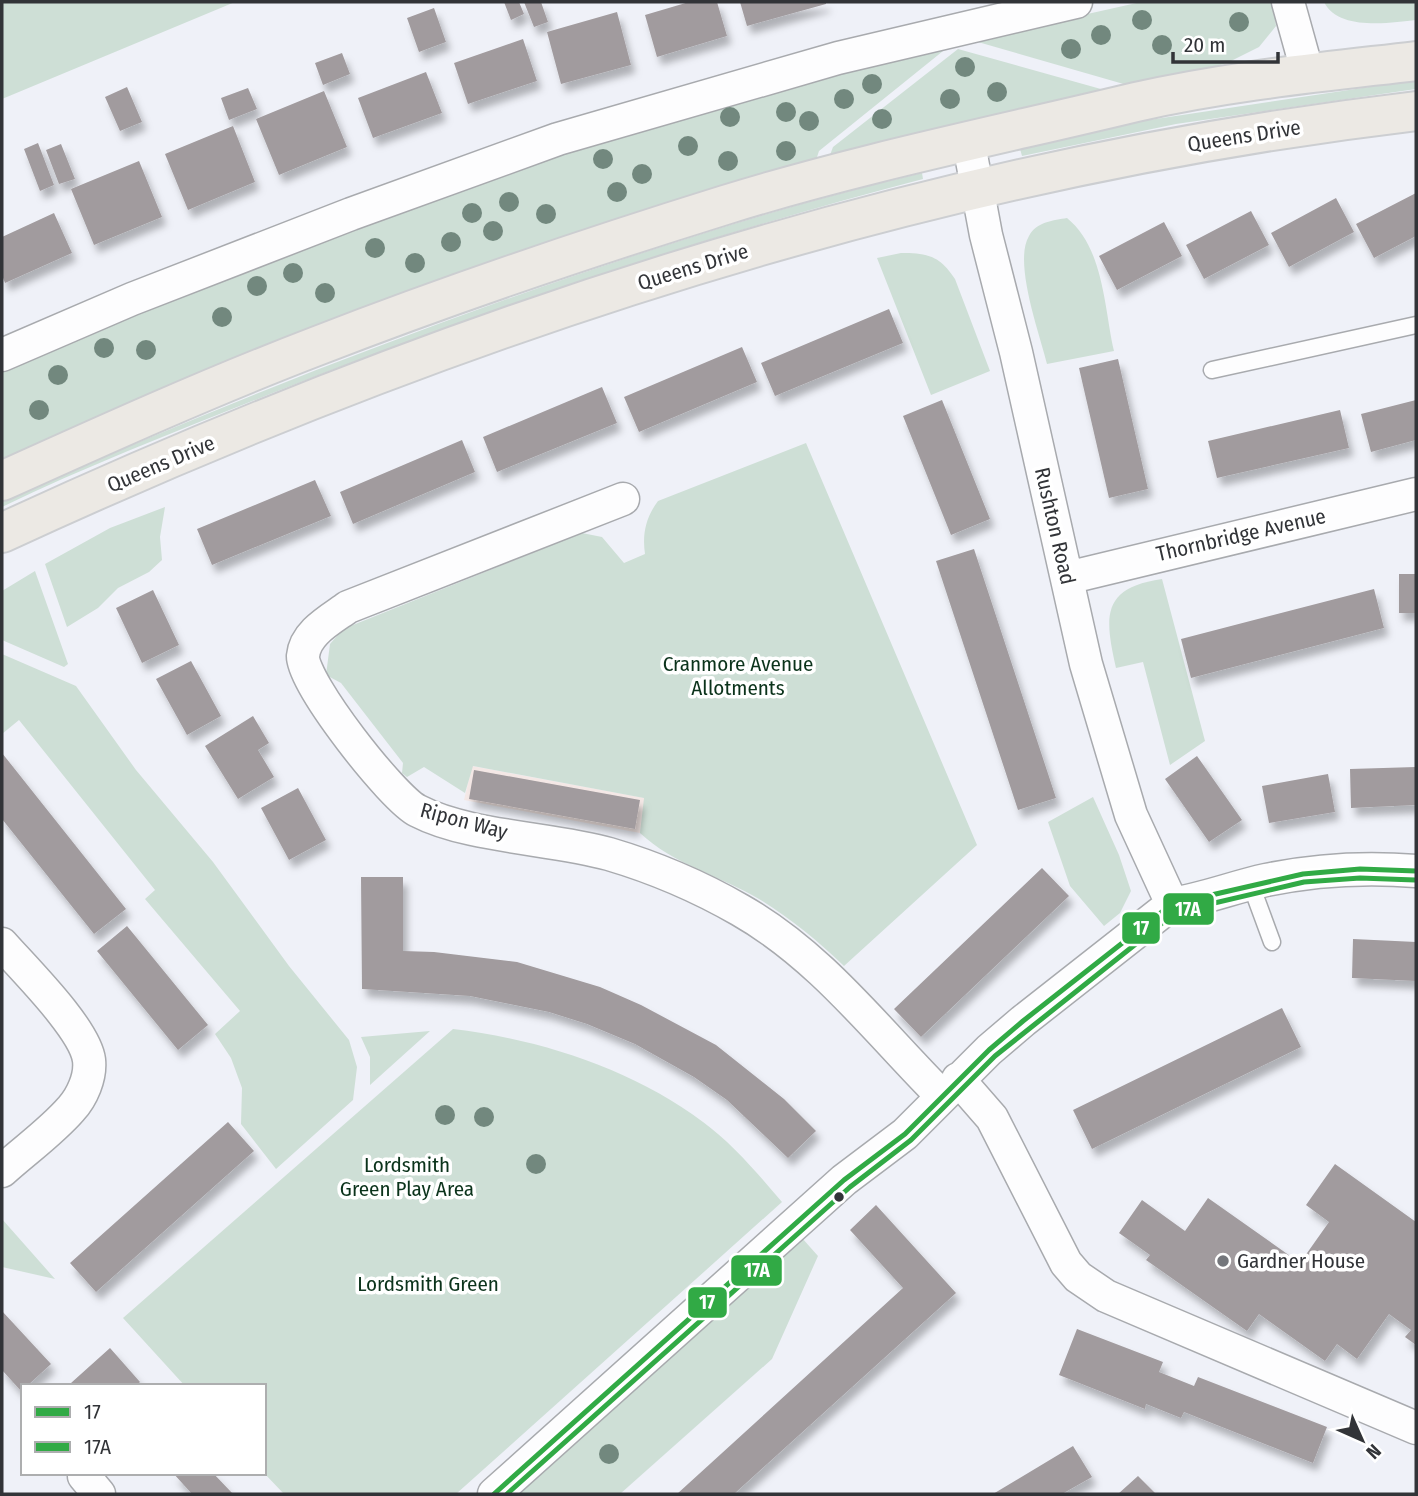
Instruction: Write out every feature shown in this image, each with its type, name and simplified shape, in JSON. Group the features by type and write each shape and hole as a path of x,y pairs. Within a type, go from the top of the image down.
{"main road":[{"path":"2,481 161,410 316,346 498,279 728,204 968,139 1146,101 1308,74 1416,61"},
{"name":"Queens Drive","path":"2,533 321,397 547,314 784,239 976,188 1096,161 1232,136 1416,111"}],"street":[{"path":"2,355 288,238 558,139 838,58 1076,2"},
{"path":"1288,2 1308,74"},
{"name":"Rushton Road","path":"968,139 976,188 1086,664 1131,815 1172,904"},
{"name":"Thornbridge Avenue","path":"1067,578 1416,494"},
{"name":"Ripon Way","path":"623,499 348,607 324,624 306,642 303,658 311,684 402,802 444,821 608,854 671,878 738,909 802,952 950,1087"},
{"path":"494,1494 844,1180 905,1134 950,1087 1023,1021 1172,904 1251,885 1346,870 1416,872"},
{"path":"2,944 68,1022 83,1042 89,1059 84,1089 71,1109 2,1171"},
{"path":"950,1087 992,1118 1058,1249 1078,1277 1117,1301 1416,1428"}],"lane":[{"path":"1212,370 1416,325"},
{"path":"1251,885 1272,943"}],"shaded area":[{"path":"472,766 645,798 640,833 464,800"}],"green space":[{"path":"2,2 235,2 2,99"},
{"path":"1141,2 1273,2 1276,26 1259,47 1231,61 1184,79 1127,85 971,40"},
{"path":"1324,2 1416,2 1416,20 1379,23 1352,21 1331,11"},
{"path":"948,47 819,151 816,160 608,223 403,294 201,373 2,460 2,370 296,250 520,168 727,102"},
{"path":"958,49 1108,91 830,155 833,147"},
{"path":"1416,80 1416,89 1176,124 1022,156 1019,145 1129,123"},
{"path":"922,173 923,179 675,250 431,333 169,434 2,507 2,502 190,421 443,322 713,230"},
{"path":"1067,218 1089,245 1101,280 1114,351 1047,364 1026,280 1025,248 1029,236 1036,228 1046,222"},
{"path":"901,253 932,257 949,271 955,279 990,371 931,395 877,258"},
{"name":"Cranmore Avenue Allotments","path":"806,443 977,845 844,966 803,930 770,906 653,844 640,833 644,798 473,766 465,793 424,767 407,777 402,773 403,763 341,683 326,675 330,644 343,629 582,533 602,537 624,563 645,554 646,526 658,501"},
{"path":"165,507 160,537 162,560 149,572 118,588 98,608 67,627 45,564 110,528"},
{"path":"35,571 68,664 64,667 2,640 2,591"},
{"path":"1162,579 1205,741 1170,765 1143,662 1116,668 1109,620 1117,598 1127,590 1142,583"},
{"path":"2,654 76,686 136,770 213,862 289,966 349,1040 357,1067 353,1100 276,1169 241,1124 242,1088 231,1058 215,1034 240,1011 145,899 155,890 19,720 2,734"},
{"path":"1093,797 1119,855 1131,891 1120,913 1104,926 1070,886 1048,822"},
{"name":"Lordsmith Green","path":"453,1029 518,1040 551,1049 584,1059 646,1087 676,1103 725,1140 782,1202 456,1494 284,1494 266,1475 266,1384 183,1384 123,1318"},
{"path":"430,1031 370,1085 370,1057 361,1037"},
{"path":"2,1219 55,1279 2,1267"},
{"path":"802,1238 818,1256 772,1359 620,1494 514,1494"}],"building":[{"path":"504,2 519,2 524,14 511,20"},
{"path":"524,2 541,2 548,22 534,27"},
{"path":"689,2 717,2 727,36 657,57 645,15"},
{"path":"740,2 826,2 826,4 747,26"},
{"path":"434,8 446,42 419,52 407,18"},
{"path":"617,12 631,65 561,84 547,32"},
{"path":"523,39 537,81 468,104 454,63"},
{"path":"342,53 350,74 323,85 315,63"},
{"path":"426,72 442,113 373,138 358,98"},
{"path":"127,87 142,122 120,131 105,97"},
{"path":"248,88 257,109 229,120 221,98"},
{"path":"324,91 347,147 279,175 256,119"},
{"path":"233,126 255,182 188,210 165,154"},
{"path":"38,143 54,185 40,191 24,149"},
{"path":"61,144 75,179 59,184 46,150"},
{"path":"139,161 162,217 94,245 71,189"},
{"path":"1416,193 1416,236 1374,258 1356,224"},
{"path":"1336,198 1354,232 1289,267 1271,233"},
{"path":"1251,211 1269,245 1204,279 1186,245"},
{"path":"54,213 72,253 5,283 2,275 2,237"},
{"path":"1164,222 1182,256 1117,290 1099,256"},
{"path":"889,309 903,343 775,396 761,363"},
{"path":"742,347 757,382 639,432 624,397"},
{"path":"1118,359 1148,489 1109,498 1079,368"},
{"path":"602,387 617,423 497,472 483,437"},
{"path":"942,400 990,519 951,535 903,416"},
{"path":"1416,400 1416,440 1371,452 1361,414"},
{"path":"1340,410 1349,448 1217,478 1208,441"},
{"path":"462,440 475,472 353,524 340,492"},
{"path":"315,480 331,516 212,565 197,529"},
{"path":"974,549 1056,798 1018,810 936,561"},
{"path":"1399,574 1416,574 1416,613 1399,613"},
{"path":"1374,589 1384,628 1191,678 1181,639"},
{"path":"153,590 179,645 142,663 116,608"},
{"path":"191,661 221,716 187,735 156,679"},
{"path":"253,716 269,743 258,750 274,777 238,799 205,746"},
{"path":"2,753 126,909 94,934 2,819"},
{"path":"1197,756 1242,820 1209,842 1165,779"},
{"path":"1416,767 1416,805 1351,808 1350,769"},
{"path":"474,770 640,800 635,829 469,799"},
{"path":"1328,774 1335,812 1269,823 1262,786"},
{"path":"298,788 326,840 289,860 261,808"},
{"path":"1042,868 1069,896 921,1037 894,1009"},
{"path":"361,877 403,877 403,951 517,962 600,987 641,1005 716,1045 784,1099 816,1131 788,1158 727,1100 694,1077 635,1044 587,1024 549,1012 470,996 362,989"},
{"path":"127,926 208,1025 178,1050 97,951"},
{"path":"1353,939 1416,942 1416,981 1352,978"},
{"path":"1282,1008 1301,1047 1092,1149 1073,1110"},
{"path":"228,1122 254,1151 96,1292 70,1263"},
{"name":"Gardner House","path":"1335,1164 1416,1222 1416,1345 1405,1337 1411,1330 1389,1314 1357,1359 1337,1344 1325,1361 1259,1314 1247,1331 1146,1260 1150,1255 1119,1233 1142,1200 1185,1231 1208,1198 1300,1263 1329,1222 1306,1205"},
{"path":"876,1205 956,1293 734,1494 677,1494 903,1288 850,1230"},
{"path":"2,1311 51,1364 29,1384 21,1384 21,1391 2,1370"},
{"path":"1077,1329 1163,1362 1159,1372 1194,1386 1198,1377 1327,1427 1313,1463 1184,1412 1181,1418 1146,1404 1145,1409 1059,1375"},
{"path":"110,1348 140,1382 138,1384 71,1383"},
{"path":"1073,1446 1092,1477 1062,1494 993,1494"},
{"path":"175,1475 215,1475 233,1494 192,1494"},
{"path":"1138,1476 1156,1494 1118,1494"}],"transit line":[{"name":"17","path":"494,1494 844,1180 905,1134 989,1050 1172,904 1303,874 1360,869 1416,871"},
{"name":"17A","path":"507,1494 850,1187 911,1140 995,1056 1176,912 1304,882 1360,878 1415,880"}],"place":[{"name":"Gardner House","path":"1223,1261"}],"park label":[{"name":"Lordsmith Green Play Area","path":"407,1177"}]}
